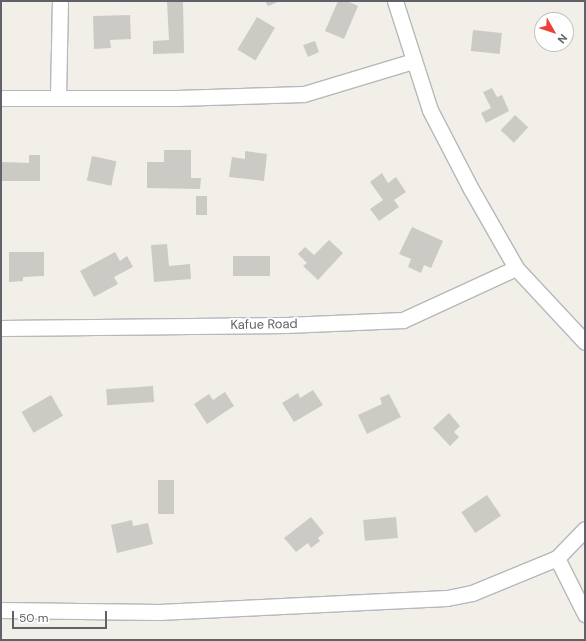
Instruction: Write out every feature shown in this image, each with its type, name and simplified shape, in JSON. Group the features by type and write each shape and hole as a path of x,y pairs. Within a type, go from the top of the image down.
{"street":[{"path":"58,96 60,1"},
{"path":"395,1 430,110 471,190 516,268 585,342"},
{"path":"1,98 58,96 176,98 304,94 413,60"},
{"name":"Kafue Road","path":"1,328 286,325 403,320 516,268"},
{"path":"1,610 158,612 447,598 472,592 557,558 585,529"},
{"path":"557,558 585,614"}],"building":[{"path":"167,1 183,1 184,53 153,54 153,41 169,40"},
{"path":"265,1 280,1 268,6"},
{"path":"338,1 347,1 358,6 344,39 325,31"},
{"path":"130,15 131,39 110,40 111,48 94,49 93,16"},
{"path":"257,17 275,28 255,60 237,50"},
{"path":"473,30 502,33 500,54 471,51"},
{"path":"315,41 319,52 308,57 303,45"},
{"path":"492,88 497,97 502,95 509,111 486,123 481,113 491,108 483,92"},
{"path":"515,115 528,127 514,143 501,130"},
{"path":"164,150 191,150 191,178 201,178 200,189 147,188 147,162 164,162"},
{"path":"245,151 267,154 264,181 229,177 232,157 245,159"},
{"path":"29,155 40,155 40,181 1,181 1,162 29,163"},
{"path":"92,156 116,161 111,186 87,180"},
{"path":"382,173 388,183 396,177 406,192 394,200 399,207 379,221 370,209 383,200 370,182"},
{"path":"196,196 207,196 207,215 196,215"},
{"path":"412,227 443,241 431,268 424,265 421,273 408,267 411,259 399,254"},
{"path":"329,240 343,253 318,280 303,266 307,263 298,254 305,247 314,255"},
{"path":"167,244 169,266 190,264 191,279 154,282 151,245"},
{"path":"9,252 44,252 44,276 23,277 23,281 9,282"},
{"path":"115,252 120,261 127,256 133,267 114,277 118,284 94,297 80,271"},
{"path":"233,256 270,256 270,276 233,276"},
{"path":"153,386 154,402 107,405 106,389"},
{"path":"313,390 323,405 294,422 282,403 298,393 300,398"},
{"path":"225,392 234,406 207,424 194,404 209,394 213,400"},
{"path":"389,394 401,417 367,434 358,415 382,404 380,398"},
{"path":"51,395 63,416 34,433 22,412"},
{"path":"449,413 460,426 454,432 459,437 450,446 433,428"},
{"path":"158,480 174,480 174,514 158,514"},
{"path":"487,495 501,516 475,533 461,512"},
{"path":"311,517 324,533 318,538 320,541 311,548 308,543 296,552 284,538"},
{"path":"396,517 398,538 365,541 363,520"},
{"path":"132,520 133,526 148,523 153,544 117,553 111,525"}]}
